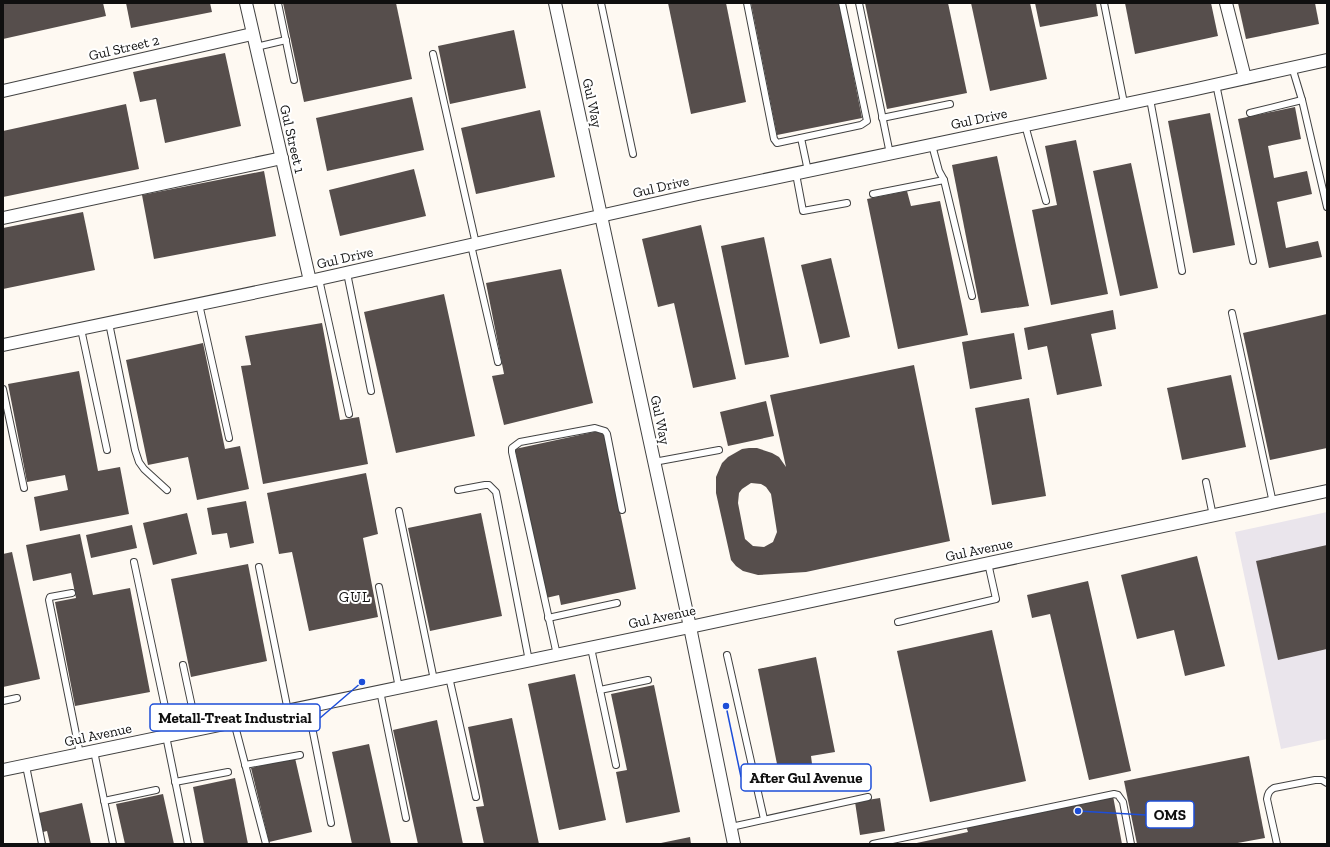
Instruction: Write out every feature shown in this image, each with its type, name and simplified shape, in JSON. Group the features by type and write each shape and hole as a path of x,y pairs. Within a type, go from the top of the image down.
{"street":[{"name":"Gul Street 1","path":"246,3 282,158 315,280"},
{"name":"Gul Way","path":"555,3 690,627 734,844"},
{"path":"1226,3 1245,78"},
{"name":"Gul Street 2","path":"3,91 252,34"},
{"name":"Gul Drive","path":"3,345 315,280 738,186 1327,60"},
{"path":"3,218 282,158"},
{"name":"Gul Avenue","path":"3,770 592,648 1327,491"}],"lane":[{"path":"278,3 294,80"},
{"path":"601,3 633,154"},
{"path":"747,3 774,141 779,142 861,125 867,121 842,3"},
{"path":"859,3 890,154"},
{"path":"1104,3 1124,103"},
{"path":"256,47 286,40"},
{"path":"433,54 498,362"},
{"path":"1292,67 1302,100 1327,207"},
{"path":"1216,84 1253,261"},
{"path":"1150,99 1182,271"},
{"path":"1250,113 1302,100"},
{"path":"882,118 950,104"},
{"path":"1025,125 1046,201"},
{"path":"801,138 803,211 847,203"},
{"path":"932,144 939,171 944,180 972,296"},
{"path":"873,194 944,180"},
{"path":"347,273 370,391"},
{"path":"315,280 349,414"},
{"path":"199,304 229,438"},
{"path":"1232,313 1273,503"},
{"path":"109,323 135,450 139,462 144,469 167,490"},
{"path":"81,329 107,450"},
{"path":"3,389 24,488"},
{"path":"557,655 512,448 520,442 595,428 605,431 607,434 622,510"},
{"path":"654,462 719,450"},
{"path":"1206,482 1213,516"},
{"path":"458,490 489,485 496,492 529,661"},
{"path":"400,511 434,680"},
{"path":"134,562 188,844"},
{"path":"898,622 996,600 988,563"},
{"path":"259,567 288,711"},
{"path":"379,587 399,688"},
{"path":"72,593 50,597 49,600 80,754"},
{"path":"548,618 617,603"},
{"path":"592,648 616,765"},
{"path":"727,655 764,820"},
{"path":"183,665 197,730"},
{"path":"449,677 476,797"},
{"path":"600,690 648,680"},
{"path":"380,692 406,818"},
{"path":"3,701 17,698"},
{"path":"308,707 331,823"},
{"path":"234,722 266,844"},
{"path":"94,751 113,844"},
{"path":"245,765 300,755"},
{"path":"26,766 42,844"},
{"path":"175,782 228,772"},
{"path":"1277,844 1268,793 1274,788 1315,780 1322,780 1327,783"},
{"path":"104,801 156,790"},
{"path":"873,844 1114,794 1118,795 1123,802 1131,844"},
{"path":"731,827 868,796"}],"shaded area":[{"path":"1327,512 1327,739 1281,749 1235,532"}],"building":[{"path":"3,3 103,3 106,16 3,39"},
{"path":"126,3 210,3 212,12 131,28"},
{"path":"283,3 396,3 412,79 304,102"},
{"path":"668,3 726,3 746,102 691,114"},
{"path":"751,3 839,3 862,118 777,135"},
{"path":"865,3 948,3 967,93 887,109"},
{"path":"971,3 1030,3 1047,79 990,91"},
{"path":"1035,3 1096,3 1098,16 1040,27"},
{"path":"1125,3 1211,3 1218,36 1135,54"},
{"path":"1238,3 1315,3 1319,24 1246,39"},
{"path":"514,30 526,88 450,104 438,46"},
{"path":"225,53 241,126 165,143 156,99 140,102 133,72"},
{"path":"412,97 424,150 327,171 316,118"},
{"path":"126,104 139,169 3,197 3,131"},
{"path":"1295,107 1301,139 1268,146 1274,178 1307,171 1312,194 1277,202 1286,248 1318,241 1322,257 1269,268 1238,119"},
{"path":"540,110 555,177 476,194 461,128"},
{"path":"1210,113 1235,245 1193,253 1168,121"},
{"path":"1076,140 1108,294 1051,305 1032,210 1057,205 1045,146"},
{"path":"997,156 1029,306 981,313 952,165"},
{"path":"1131,163 1158,288 1120,296 1093,171"},
{"path":"414,169 426,216 340,236 329,190"},
{"path":"264,171 276,236 154,259 142,195"},
{"path":"907,191 911,206 940,201 968,335 898,349 867,199"},
{"path":"83,212 95,270 3,289 3,228"},
{"path":"701,225 736,379 693,388 674,303 658,307 642,239"},
{"path":"764,237 789,357 745,365 721,246"},
{"path":"831,258 850,337 820,344 801,265"},
{"path":"561,269 593,403 504,425 492,376 504,374 486,283"},
{"path":"444,294 475,436 396,453 364,312"},
{"path":"1113,310 1116,329 1091,334 1102,386 1057,395 1047,346 1028,350 1024,328"},
{"path":"1327,314 1327,448 1270,460 1243,333"},
{"path":"322,323 340,420 359,417 368,464 263,484 241,366 251,365 245,336"},
{"path":"1014,333 1022,379 970,389 962,342"},
{"path":"203,343 225,449 240,446 249,489 197,500 188,457 148,465 126,360"},
{"path":"914,365 950,541 806,572 758,575 743,571 736,566 731,560 716,493 716,477 722,463 728,457 742,449 749,448 757,448 772,453 779,457 786,467 770,395","holes":["751,483 761,484 766,487 771,494 777,532 773,542 764,547 753,546 745,539 738,503 739,493 742,489"]},
{"path":"79,371 98,471 120,467 129,514 40,531 34,497 68,490 65,475 27,482 8,384"},
{"path":"1231,375 1246,447 1182,460 1167,388"},
{"path":"1029,398 1046,496 992,505 975,408"},
{"path":"766,401 774,436 728,446 720,412"},
{"path":"603,430 636,589 561,605 559,595 546,598 515,449"},
{"path":"366,473 378,534 363,538 378,617 309,631 292,552 279,554 267,493"},
{"path":"246,501 254,543 230,548 227,533 212,535 207,508"},
{"path":"187,513 197,554 153,565 143,523"},
{"path":"481,513 502,616 430,631 408,528"},
{"path":"132,525 137,548 91,558 86,535"},
{"path":"80,534 93,595 130,588 150,692 75,706 55,602 76,598 71,573 33,581 26,545"},
{"path":"1327,545 1327,649 1278,660 1256,561"},
{"path":"12,552 40,679 3,687 3,554"},
{"path":"1197,556 1225,666 1185,676 1174,630 1137,639 1121,575"},
{"path":"248,564 267,661 191,677 171,579"},
{"path":"1088,581 1131,771 1089,780 1050,614 1032,618 1027,595"},
{"path":"992,630 1026,781 930,802 897,651"},
{"path":"816,657 835,752 811,756 813,772 780,779 758,669"},
{"path":"575,674 606,820 559,830 528,684"},
{"path":"654,685 680,812 626,823 616,772 627,770 611,694"},
{"path":"512,718 539,844 484,844 476,807 484,806 468,727"},
{"path":"437,720 463,844 418,844 393,730"},
{"path":"369,744 391,844 352,844 332,752"},
{"path":"1249,756 1265,838 1232,844 1137,844 1124,781"},
{"path":"295,758 312,832 269,842 251,768"},
{"path":"235,778 248,844 204,844 193,787"},
{"path":"163,794 174,844 125,844 116,804"},
{"path":"1113,796 1122,844 912,844 968,832 966,826"},
{"path":"880,798 885,831 860,835 855,802"},
{"path":"82,803 91,844 50,844 47,831 43,832 39,813"},
{"path":"690,837 691,844 661,844 661,843"}],"place":[{"name":"Metall-Treat Industrial","path":"362,682"},
{"name":"After Gul Avenue","path":"726,706"},
{"name":"OMS","path":"1078,811"}],"district":[{"name":"GUL","path":"355,597"}]}
